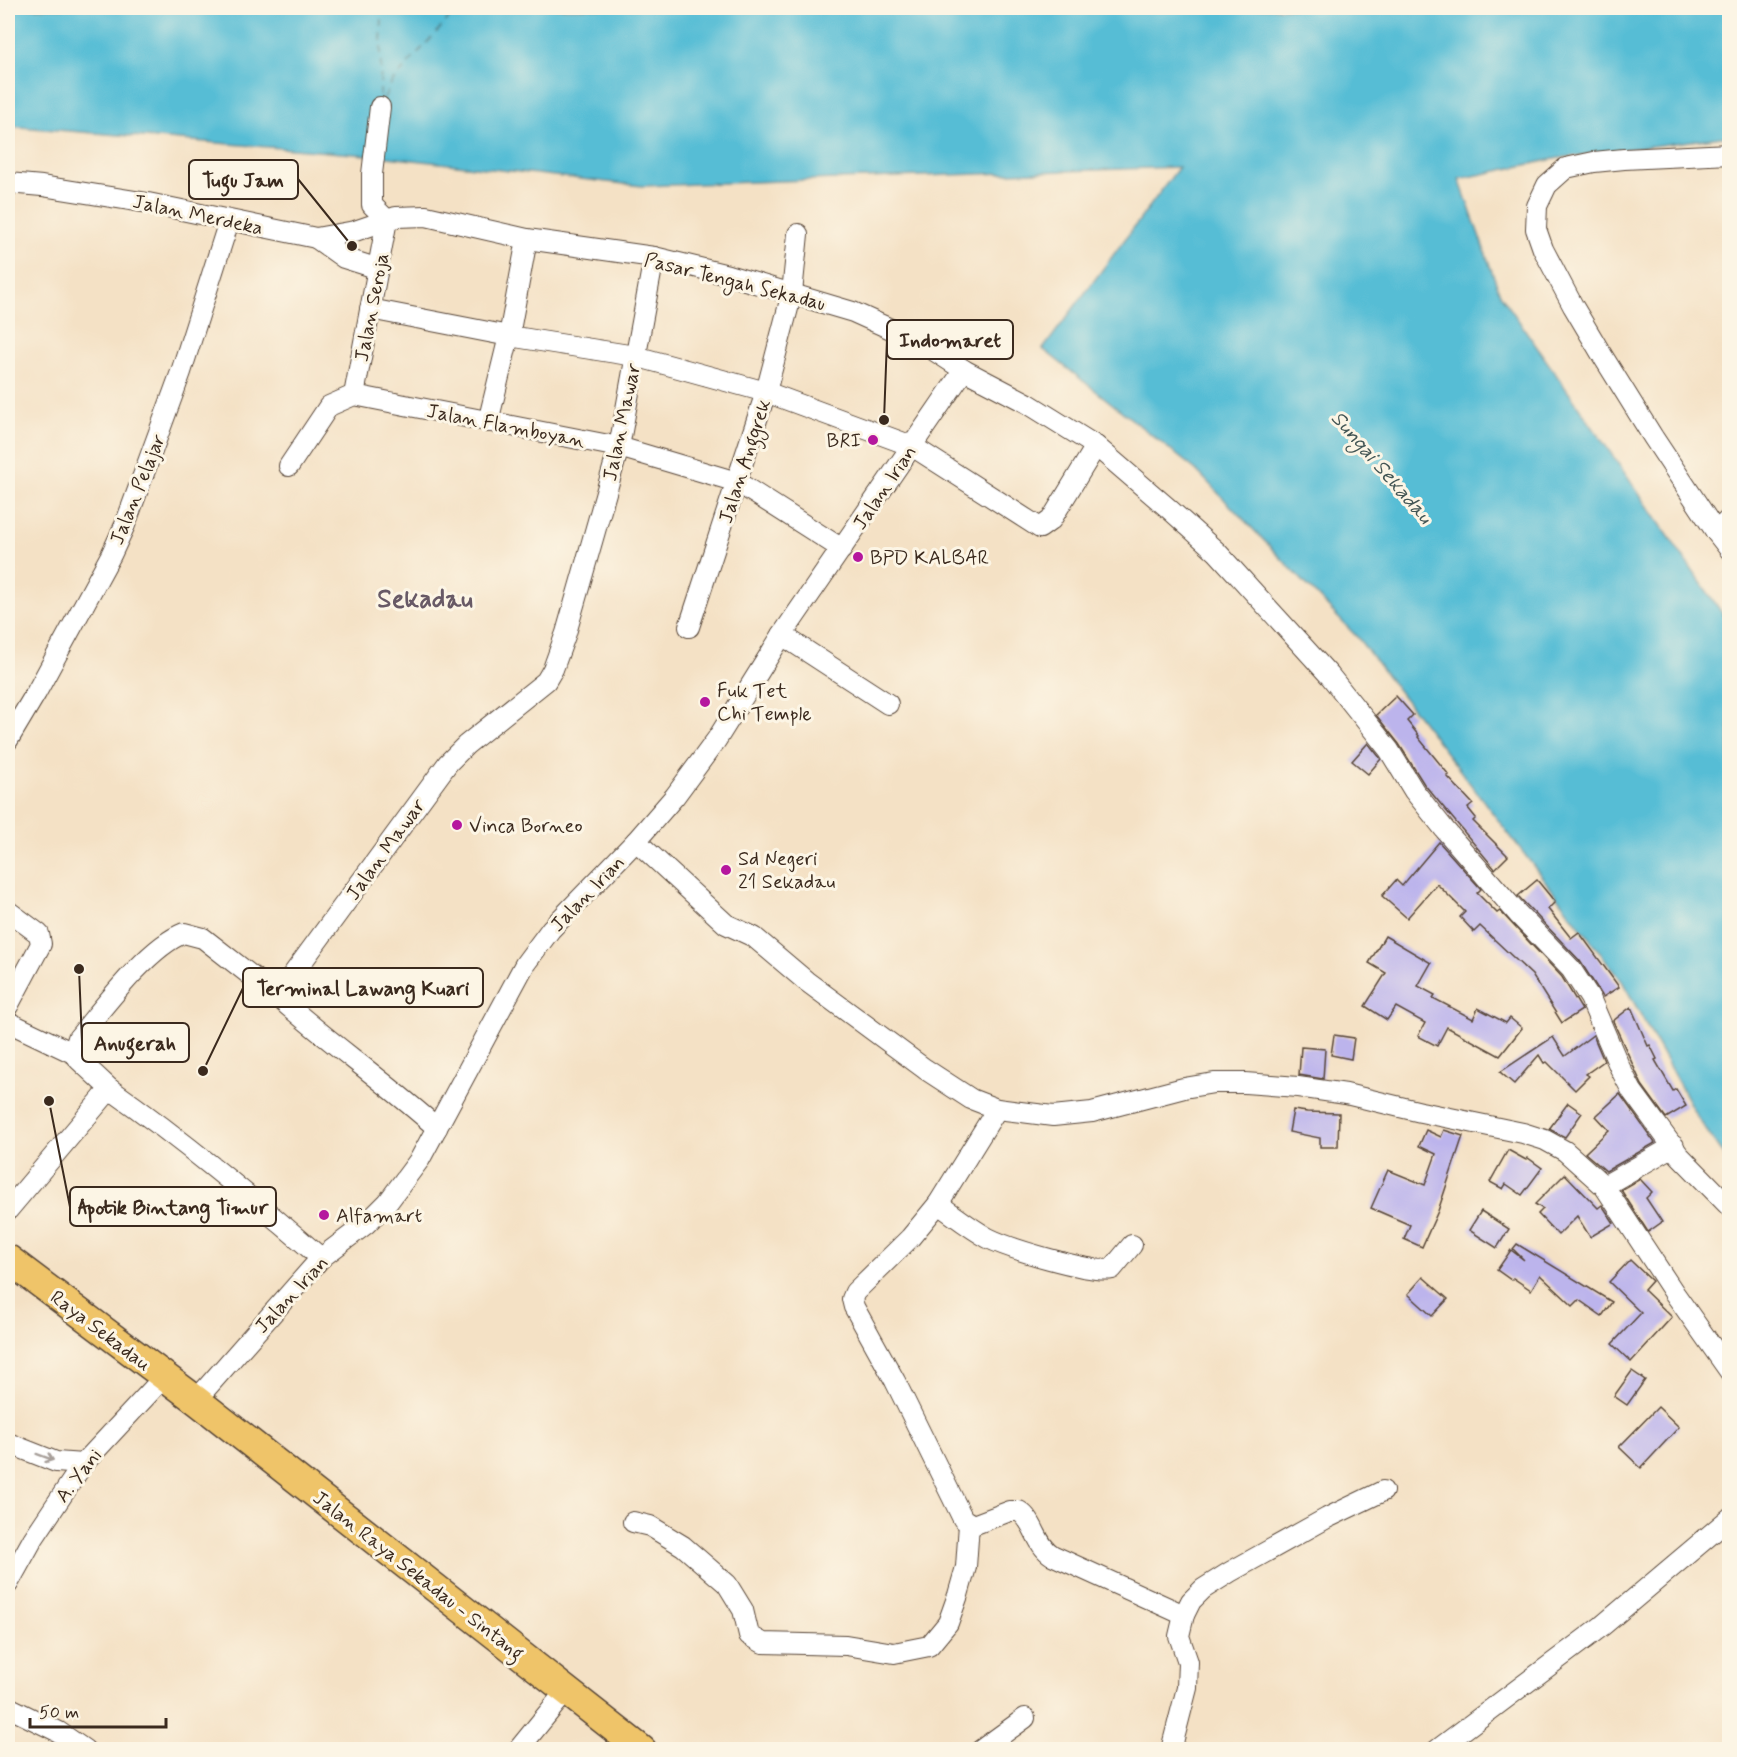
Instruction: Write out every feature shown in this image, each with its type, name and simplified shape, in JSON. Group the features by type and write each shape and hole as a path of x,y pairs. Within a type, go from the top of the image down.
{"highway":[{"name":"Raya Sekadau","path":"8,1259 196,1400"},
{"name":"Jalan Raya Sekadau - Sintang","path":"196,1400 642,1749"}],"street":[{"path":"380,107 372,174 372,205 387,220"},
{"path":"1730,154 1624,159 1566,168 1547,185 1537,206 1536,229 1543,249 1573,306 1653,437 1730,550"},
{"name":"Jalan Merdeka","path":"8,183 148,202 316,238 355,231 387,220"},
{"name":"Pasar Tengah Sekadau","path":"387,220 426,216 527,239 654,257 728,275 853,312 924,344 964,370 1027,403 1096,446 1217,552 1336,684 1389,750 1414,791 1445,830 1518,914 1571,969 1590,998 1632,1091 1692,1170 1730,1208"},
{"name":"Jalan Seroja","path":"354,395 387,220"},
{"name":"Jalan Pelajar","path":"8,740 36,693 125,525 181,372 229,221"},
{"name":"Jalan Anggrek","path":"689,627 766,393 792,293 798,234"},
{"path":"316,238 344,258 379,269"},
{"path":"488,422 509,336 527,239"},
{"name":"Jalan Mawar","path":"277,996 448,763 465,745 546,681 553,669 566,633 619,447 654,257"},
{"path":"370,309 509,336 635,356 766,393 912,446 1040,528 1051,520 1096,446"},
{"name":"Jalan Irian","path":"196,1400 321,1258 366,1224 388,1202 420,1159 525,964 551,929 636,841 675,796 717,739 782,635 964,370"},
{"path":"290,466 328,406 354,395"},
{"name":"Jalan Flamboyan","path":"354,395 619,447 737,482 842,549"},
{"path":"1716,532 1730,518"},
{"path":"782,635 888,704"},
{"path":"636,841 726,924 754,937 806,981 925,1069 971,1099 997,1109 1053,1116 1092,1112 1184,1088 1214,1083 1245,1083 1298,1086 1346,1094 1523,1133 1545,1140 1565,1151 1604,1186 1730,1372"},
{"path":"8,911 39,934 41,940 8,1006"},
{"path":"75,1054 78,1038 116,993 162,945 184,933 203,938 437,1128"},
{"path":"8,1022 75,1054 110,1089 163,1126 321,1258"},
{"path":"8,1210 110,1089"},
{"path":"997,1109 938,1204 910,1238 855,1292 852,1299 854,1307 901,1391 963,1519 969,1524 981,1524 1010,1512 1019,1511 1024,1515 1044,1550 1184,1615"},
{"path":"1604,1186 1674,1146"},
{"path":"938,1204 994,1241 1081,1267 1112,1269 1131,1245"},
{"name":"A. Yani","path":"8,1584 33,1539 83,1464 164,1377"},
{"path":"8,1443 56,1461 83,1464"},
{"path":"1171,1749 1185,1701 1188,1662 1179,1636 1184,1615 1191,1601 1214,1582 1327,1518 1383,1491"},
{"path":"1437,1749 1602,1626 1730,1518"},
{"path":"633,1522 650,1526 683,1546 727,1584 743,1610 749,1635 763,1643 846,1645 894,1653 928,1646 948,1623 966,1568 969,1524"},
{"path":"518,1749 566,1690"},
{"path":"8,1707 59,1732 85,1749"},
{"path":"981,1749 1025,1718"}],"water":[{"name":"Sungai Sekadau","path":"8,8 1729,8 1729,136 1559,158 1459,179 1500,294 1729,623 1729,1163 1698,1118 1622,981 1358,638 1196,470 1043,349 1179,167 642,186 379,156 8,126"}],"building":[{"path":"1396,696 1413,715 1407,721 1418,737 1449,775 1447,776 1473,804 1468,808 1476,818 1473,821 1508,856 1495,869 1424,784 1399,744 1376,715"},
{"path":"1368,743 1381,759 1368,774 1352,761"},
{"path":"1439,842 1481,889 1477,893 1497,913 1500,911 1562,977 1582,1010 1562,1023 1532,975 1480,926 1474,932 1460,917 1465,912 1437,884 1407,918 1382,896 1396,880 1402,886"},
{"path":"1537,880 1555,902 1548,909 1571,938 1579,932 1619,987 1603,997 1580,961 1518,896"},
{"path":"1385,936 1431,963 1418,986 1435,995 1433,998 1473,1019 1478,1008 1506,1023 1510,1018 1522,1028 1500,1056 1447,1027 1437,1046 1418,1036 1425,1023 1396,1007 1387,1020 1365,1006 1386,973 1369,963"},
{"path":"1631,1007 1648,1046 1650,1045 1657,1059 1655,1060 1673,1091 1676,1089 1686,1106 1666,1118 1642,1085 1613,1021"},
{"path":"1334,1035 1354,1038 1351,1059 1331,1055"},
{"path":"1593,1035 1604,1061 1586,1074 1589,1076 1575,1090 1547,1062 1544,1063 1539,1055 1514,1084 1500,1072 1553,1037 1565,1056"},
{"path":"1301,1047 1325,1049 1323,1079 1299,1075"},
{"path":"1620,1094 1655,1143 1606,1171 1585,1153 1609,1130 1596,1116"},
{"path":"1568,1103 1582,1113 1565,1137 1549,1129"},
{"path":"1293,1110 1339,1113 1338,1147 1320,1147 1320,1138 1289,1132"},
{"path":"1426,1130 1441,1137 1444,1130 1463,1136 1438,1211 1422,1247 1404,1239 1410,1225 1371,1208 1388,1170 1425,1185 1436,1154 1419,1146"},
{"path":"1508,1150 1526,1160 1528,1158 1542,1168 1522,1195 1506,1184 1503,1189 1490,1182"},
{"path":"1565,1174 1598,1208 1602,1205 1614,1223 1590,1237 1577,1216 1558,1235 1538,1214 1543,1209 1535,1204"},
{"path":"1640,1179 1652,1192 1646,1198 1662,1222 1648,1232 1621,1190"},
{"path":"1481,1211 1509,1229 1497,1248 1469,1230"},
{"path":"1517,1244 1612,1302 1602,1316 1579,1300 1573,1306 1540,1275 1531,1290 1497,1270 1511,1250 1524,1260 1513,1249"},
{"path":"1630,1260 1652,1281 1644,1290 1672,1317 1631,1362 1612,1344 1641,1313 1609,1282"},
{"path":"1423,1277 1448,1299 1432,1316 1408,1294"},
{"path":"1632,1371 1645,1380 1627,1405 1614,1396"},
{"path":"1658,1407 1679,1427 1641,1468 1619,1447"}],"ferry route":[{"path":"380,97 382,8"},
{"path":"384,98 392,82 458,8"}],"place":[{"name":"Tugu Jam","path":"352,246"},
{"name":"Indomaret","path":"884,420"},
{"name":"BRI","path":"873,440"},
{"name":"BPD KALBAR","path":"858,557"},
{"name":"Fuk Tet Chi Temple","path":"705,702"},
{"name":"Vinca Borneo","path":"457,825"},
{"name":"Sd Negeri 21 Sekadau","path":"726,870"},
{"name":"Anugerah","path":"79,969"},
{"name":"Terminal Lawang Kuari","path":"203,1071"},
{"name":"Apotik Bintang Timur","path":"49,1101"},
{"name":"Alfamart","path":"324,1215"}],"district":[{"name":"Sekadau","path":"425,598"}]}
